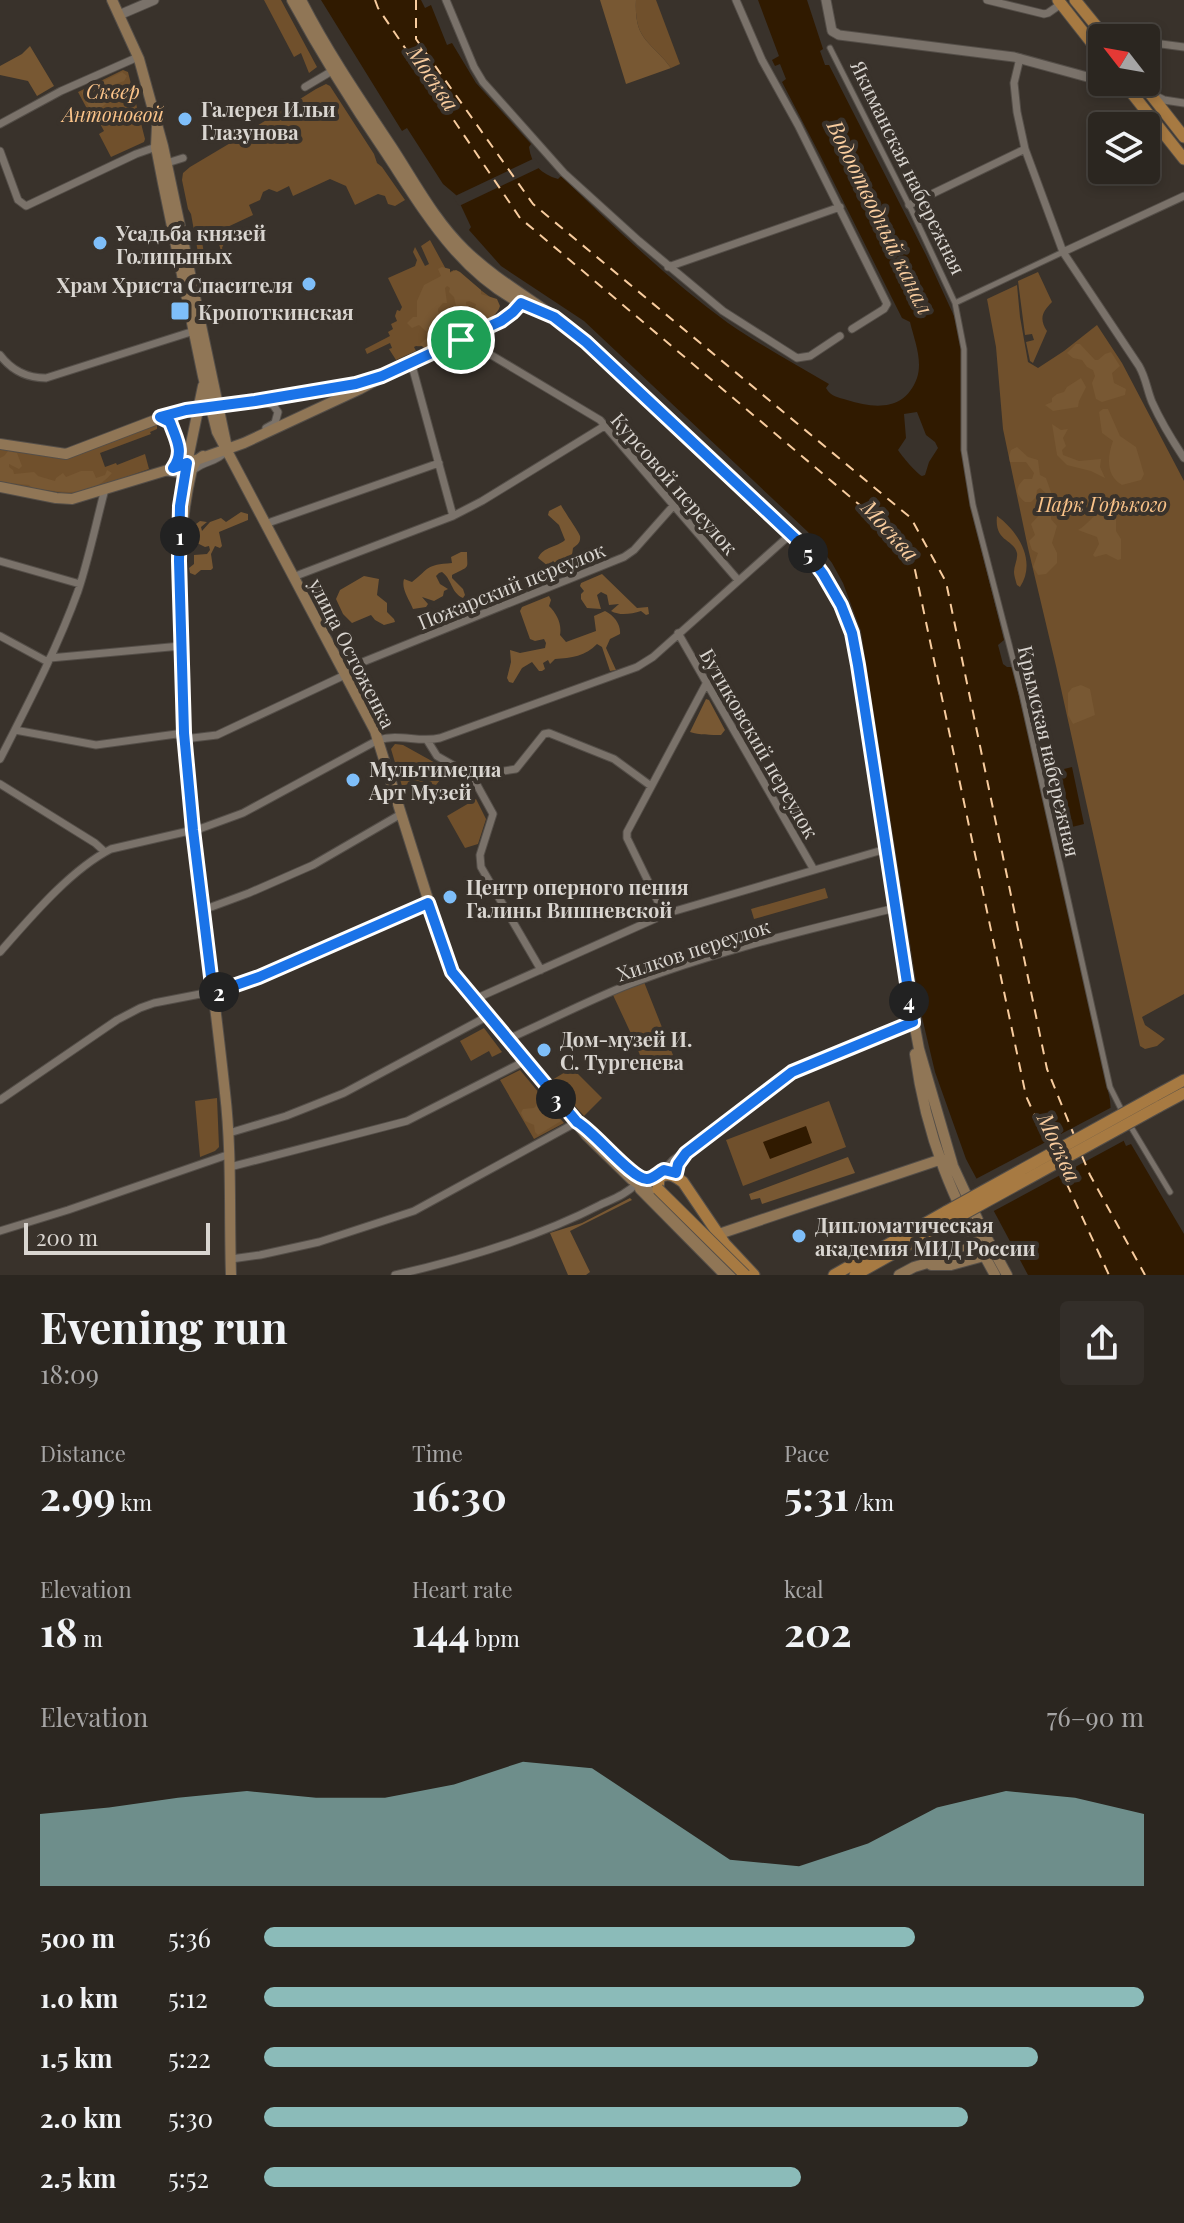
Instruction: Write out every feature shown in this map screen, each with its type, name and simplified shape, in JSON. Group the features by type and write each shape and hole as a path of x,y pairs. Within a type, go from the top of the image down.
{"main road":[{"path":"112,0 138,57 167,163 209,407"},
{"path":"292,0 332,71 450,247 488,282 554,317 586,342 791,534 811,557 841,605 852,633 913,1024 923,1107 952,1192 1007,1275"},
{"path":"301,0 347,80 439,220 467,252 522,300"},
{"path":"1075,0 1093,23"},
{"path":"1060,2 1088,38"},
{"path":"1133,96 1184,159"},
{"path":"1151,96 1184,137"},
{"path":"157,126 156,147 209,407"},
{"path":"0,487 67,499 78,498 227,449 501,321 522,300"},
{"path":"187,479 187,463 209,407 203,376"},
{"path":"0,444 66,454 160,417 345,386 382,376"},
{"path":"281,396 297,397 304,401 304,409 294,420"},
{"name":"улица Остоженка","path":"209,407 265,524 378,740 449,966 587,1136 637,1180 656,1191 736,1275"},
{"path":"203,456 193,466 187,479 180,506 184,736 229,1133 231,1275"},
{"path":"913,1024 953,1166 984,1256 995,1275"},
{"path":"834,1275 950,1216 1155,1102 1184,1080"},
{"path":"1155,1102 1184,1093"},
{"path":"719,1234 939,1160 946,1160 953,1166"},
{"path":"725,1275 647,1197 637,1180 649,1179 664,1170 679,1177 731,1251 754,1275"},
{"path":"679,1177 661,1175 656,1191 745,1275"},
{"path":"855,1275 950,1216"},
{"path":"899,1275 941,1259 979,1235"},
{"path":"926,1264 951,1265 984,1256"}],"street":[{"path":"119,15 154,0"},
{"path":"446,0 483,82 602,209 668,267 723,311 797,358 810,356 840,336"},
{"path":"736,0 751,39 840,207 887,304 852,329"},
{"path":"826,0 835,34 1020,58 1088,78"},
{"path":"987,0 1046,14 1060,2"},
{"path":"1160,44 1184,47"},
{"name":"Якиманская набережная","path":"830,48 955,303"},
{"path":"0,124 61,91 138,57"},
{"path":"1020,58 1014,83 1014,102 1025,149 1063,252 1146,378 1152,403 1184,458"},
{"path":"305,87 332,71"},
{"path":"1155,96 1184,103"},
{"path":"0,151 18,200 26,206 156,147"},
{"path":"909,205 1025,149"},
{"path":"167,163 183,158"},
{"path":"955,303 1184,196"},
{"path":"668,267 840,207"},
{"name":"Крымская набережная","path":"955,303 964,349 964,450 975,514 1026,709 1110,1087 1170,1192"},
{"path":"0,355 14,370 36,378 46,378 194,331"},
{"name":"Курсовой переулок","path":"461,340 476,346 606,425 738,580"},
{"path":"411,362 453,516"},
{"path":"168,470 187,479 197,467 217,459 232,443 271,425 277,419 275,407 255,401"},
{"path":"160,417 170,422 180,449 180,457 168,470"},
{"path":"293,577 453,516 606,425"},
{"path":"265,524 439,463"},
{"path":"0,759 49,660 80,584 105,489"},
{"name":"Пожарский переулок","path":"15,730 96,745 217,735 344,673 624,557 674,505"},
{"path":"0,952 51,896 105,852 208,826 254,808 378,740 395,736 427,740 440,738 646,663 791,534"},
{"path":"0,561 80,584"},
{"name":"Бутиковский переулок","path":"678,633 814,870"},
{"path":"0,636 49,660 181,646"},
{"path":"664,914 626,835 707,682"},
{"path":"472,776 516,769 544,734 549,733 614,759 651,786"},
{"path":"427,740 437,756 472,776 493,814 480,855 480,865 541,970"},
{"path":"0,784 105,852"},
{"path":"203,910 307,868 401,814"},
{"path":"475,999 664,914 886,849"},
{"path":"0,1100 117,1020 134,1012 154,1003 213,993 259,977 428,903"},
{"name":"Хилков переулок","path":"508,1039 648,978 742,947 895,908"},
{"path":"229,1133 286,1116 344,1093 488,1016"},
{"path":"664,1170 673,1160 792,1072 913,1024"},
{"path":"230,1167 407,1121 525,1061"},
{"path":"231,1259 329,1239 414,1211 577,1122"},
{"path":"679,1177 678,1164 686,1153"},
{"path":"0,1231 230,1154"},
{"path":"395,1275 464,1257 545,1229 631,1189 637,1180"}],"green space":[{"path":"264,0 281,0 317,67 309,73 301,53 294,57"},
{"path":"636,0 656,0 680,64 671,68 645,39 638,24"},
{"name":"Сквер Антоновой","path":"123,70 128,72 145,139 111,157 99,134 104,131 96,116 92,118 78,92"},
{"path":"326,84 405,200 395,206 388,204 385,196 378,194 355,205 346,186 330,179 293,196 289,186 277,192 269,189 263,192 260,200 249,205 253,215 221,230 225,241 222,248 230,265 225,267 216,232 201,235 204,254 199,258 183,173 232,142 232,137 239,131 249,131"},
{"path":"430,240 448,273 454,270 494,300 495,314 476,322 473,320 431,344 416,346 416,351 396,360 389,349 392,348 390,343 367,354 365,349 390,336 388,332 393,329 391,324 397,321 397,310 400,311 402,307 388,278 415,266 415,247 425,266 429,264 421,246"},
{"path":"1038,272 1052,302 1043,316 1047,331 1033,363 1026,342 1034,340 1032,334 1025,335 1018,281"},
{"name":"Парк Горького","path":"1017,285 1028,362 1038,368 1097,325 1122,363 1184,481 1184,994 1142,1017 1145,1025 1165,1039 1157,1046 1145,1049 1140,1046 1003,429 996,347 987,299"},
{"path":"558,310 592,337 803,536 801,538 590,339 556,312"},
{"path":"157,423 157,429 151,434 100,453 105,467 145,454 149,469 83,492 67,494 0,482 0,448 67,458"},
{"path":"997,516 1012,530 1023,547 1027,567 1020,587 1014,573 1017,553 998,531"},
{"path":"395,744 403,745 448,770 436,785 418,781 402,786 391,749"},
{"path":"476,799 486,819 478,844 465,848 447,816"},
{"path":"825,888 828,898 754,919 751,909"},
{"path":"644,982 673,1055 645,1068 613,995"},
{"path":"484,1028 502,1052 492,1057 489,1051 471,1061 460,1041"},
{"path":"572,1068 602,1098 584,1116 552,1080"},
{"path":"520,1070 564,1123 534,1139 500,1080"},
{"path":"217,1098 219,1147 200,1157 195,1101"},
{"path":"829,1101 846,1147 743,1186 726,1140"}],"shaded area":[{"path":"600,0 636,0 641,32 671,68 626,84"},
{"path":"30,46 54,86 37,96 28,81 0,75 0,66"},
{"path":"122,72 127,76 124,81 105,88 108,102 91,111 81,92"},
{"path":"438,269 450,269 450,273 460,272 481,290 481,294 497,299 500,306 489,319 477,319 473,317 476,304 466,302 467,310 456,306 447,286 447,303 438,309 446,315 445,323 468,318 472,321 461,331 449,334 425,349 420,344 428,333 419,325 412,328 407,323 417,317 417,301 424,285 441,276"},
{"path":"1080,344 1095,360 1111,352 1120,366 1112,373 1114,383 1126,389 1125,395 1102,402 1096,399 1093,370 1067,353"},
{"path":"1081,378 1086,387 1078,407 1053,411 1045,405 1052,402 1052,398"},
{"path":"1108,409 1120,436 1136,447 1144,474 1141,480 1122,485 1113,477 1109,460 1113,441 1102,433 1099,412"},
{"path":"1052,424 1061,430 1068,429 1063,438 1066,446 1062,450 1063,455 1079,461 1101,459 1100,467 1105,478 1067,465 1057,455"},
{"path":"1017,447 1028,457 1038,460 1040,475 1046,478 1052,495 1040,488 1031,502 1025,502 1019,496 1019,485 1024,479 1032,479 1034,473 1026,462 1010,462 1011,450"},
{"path":"8,451 17,453 22,466 19,469 9,464 14,474 34,472 55,481 63,473 66,477 81,471 93,471 96,478 105,475 107,470 112,473 95,487 75,492 0,482 0,458"},
{"path":"561,505 580,540 573,548 575,558 570,562 567,573 548,579 546,568 560,571 560,567 553,561 548,566 538,558 543,551 565,540 559,525 548,515 549,511"},
{"path":"1047,506 1057,526 1052,543 1057,553 1057,563 1046,574 1038,575 1033,567 1038,553 1032,550 1029,541 1035,535 1031,524 1042,512 1041,508"},
{"path":"1107,507 1113,507 1116,512 1116,531 1121,539 1121,559 1118,560 1106,554 1095,557 1093,555 1099,544 1097,537 1078,530"},
{"path":"241,512 248,514 248,520 219,532 222,546 215,546 211,554 213,568 201,570 195,575 190,573 194,555 207,554 210,550 209,546 193,541 196,524 207,522 201,527 202,531 210,522 221,518 226,522"},
{"path":"467,552 467,566 452,578 463,589 463,598 442,572 436,576 440,584 448,589 443,596 434,601 422,597 428,604 426,607 413,609 404,590 404,579 412,582 432,566 452,563 451,557"},
{"path":"602,574 637,608 648,607 649,614 641,611 618,614 611,611 619,604 609,605 607,595 601,592 597,595 601,609 587,608 581,599 584,591 581,583"},
{"path":"364,576 379,579 377,595 387,603 387,612 395,622 384,625 371,615 352,623 343,614 336,599 340,590"},
{"path":"549,596 549,606 558,619 560,635 566,642 596,631 594,616 605,611 614,618 620,634 610,639 606,648 616,670 610,671 602,647 597,644 578,656 555,659 550,664 548,660 543,663 545,669 542,671 532,662 522,668 513,683 509,682 510,650 520,653 545,648 546,643 544,639 530,639 520,611 522,607"},
{"path":"1081,685 1090,689 1095,715 1073,724 1068,715 1068,693"},
{"path":"706,699 725,730 721,735 690,732"},
{"path":"541,1101 561,1121 538,1135 534,1125 525,1121 521,1113 523,1109 534,1108"},
{"path":"848,1157 855,1173 762,1204 760,1198 751,1200 749,1194"},
{"path":"630,1198 632,1200 570,1231 590,1272 586,1275 568,1275 550,1233 582,1223"}],"water":[{"path":"321,0 421,0 425,8 431,5 447,45 452,43 476,83 531,144 532,158 542,171 558,179 561,176 684,289 740,331 829,384 826,388 832,395 868,405 888,405 905,397 919,371 910,322 902,318 782,82 786,79 780,64 775,66 772,60 779,56 758,0 807,0 825,65 829,65 954,316 961,341 963,367 963,450 975,525 1004,640 998,645 1003,664 1012,667 1111,1112 1126,1146 1131,1144 1184,1234 1184,1275 1028,1275 966,1159 935,1072 921,1013 861,631 843,583 808,532 584,321 501,266 469,230 471,227 456,195 443,184 407,128 402,131","holes":["917,412 926,435 938,448 922,476 898,450 906,438 904,414"]},
{"path":"1072,767 1084,824 1072,827 1060,770"},
{"path":"806,1126 812,1143 770,1159 763,1142"}],"pier":[{"path":"535,158 541,167 459,206 453,197"},
{"path":"1114,1106 1127,1139 990,1213 972,1181"}],"ferry route":[{"path":"375,0 520,218 887,528 915,570 1026,1096 1049,1147"},
{"path":"416,0 416,39 533,204 911,518 946,582 1047,1069 1074,1135"},
{"path":"1082,1156 1145,1275"},
{"path":"1059,1167 1109,1275"}],"place":[{"name":"Галерея Ильи Глазунова","path":"185,119"},
{"name":"Усадьба князей Голицыных","path":"100,243"},
{"name":"Храм Христа Спасителя","path":"309,284"},
{"name":"Кропоткинская","path":"180,311"},
{"name":"Мультимедиа Арт Музей","path":"353,780"},
{"name":"Центр оперного пения Галины Вишневской","path":"450,897"},
{"name":"Дом-музей И. С. Тургенева","path":"544,1050"},
{"name":"Дипломатическая академия МИД России","path":"799,1236"}],"route":[{"path":"521,303 563,322 799,542 833,590 852,633 913,1022 792,1072 686,1153 680,1159 676,1173 661,1170 649,1179 637,1177 577,1122 452,972 428,903 259,977 213,993 184,733 179,561 180,506 187,463 173,468 180,457 180,449 170,422 160,417 186,410 356,384 382,376 461,340 501,321 521,303"}],"water label":[{"name":"Москва","path":"434,78"},
{"name":"Водоотводный канал","path":"881,217"},
{"name":"Москва","path":"891,530"},
{"name":"Москва","path":"1060,1147"}]}
